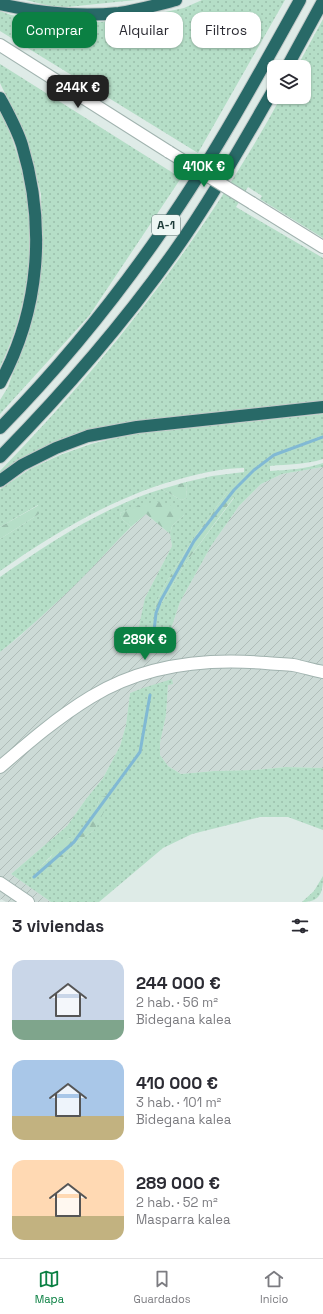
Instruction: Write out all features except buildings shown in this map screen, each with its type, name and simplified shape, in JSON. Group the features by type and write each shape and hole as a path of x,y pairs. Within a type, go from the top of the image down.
{"highway":[{"path":"0,4 55,13 88,14 119,13 147,8 176,0"},
{"name":"A-1","path":"0,428 60,363 108,306 154,243 207,162 300,0"},
{"path":"291,60 323,1"},
{"path":"0,98 21,144 30,178 35,208 36,244 35,273 28,311 17,344 0,383"},
{"name":"A-1","path":"0,457 77,376 124,319 174,251 227,170 267,101"},
{"path":"0,481 22,465 56,448 88,436 137,427 323,407"}],"street":[{"path":"0,45 323,247"},
{"path":"0,767 46,727 92,696 122,682 144,674 191,663 242,661 293,665 323,672"},
{"path":"0,883 28,902"}],"shaded area":[{"path":"323,467 323,768 286,767 181,774 168,766 160,755 160,743 166,715 168,684 172,680 130,693 126,725 120,746 103,778 67,826 11,874 51,902 6,902 1,899 0,900 0,652 20,636 83,577 116,541 146,514 170,534 172,546 145,598 170,651 172,626 180,602 211,546 239,506 261,484 282,474"}],"green space":[{"path":"26,0 136,0 57,8"},
{"path":"202,0 285,0 261,42 261,12 191,12 191,48 258,48 198,153 28,48 97,48 97,22 105,22 105,48 183,48 183,12 165,12 184,8"},
{"path":"0,11 11,15 12,38 0,31"},
{"path":"323,19 323,238 260,199 262,196 248,187 236,207 323,258 323,403 126,425 0,477 0,471 79,385 153,294 221,198 277,104 311,104 311,60 301,60"},
{"path":"0,64 181,178 89,316 0,414 0,400 8,387 31,320 42,256 41,194 24,133 0,83"},
{"path":"0,111 12,139 25,183 29,210 30,237 29,264 19,316 11,342 0,367"},
{"path":"323,414 323,459 303,463 270,466 270,471 290,470 323,463 323,467 282,474 261,484 239,506 211,546 180,602 172,626 170,651 137,650 137,636 145,598 172,546 170,534 172,526 184,515 131,509 120,513 122,519 131,527 82,578 32,625 0,652 0,577 38,551 78,527 120,505 162,489 181,500 187,498 186,482 212,476 244,472 244,468 208,472 161,485 137,494 89,515 0,571 0,539 39,514 38,505 0,527 0,489 30,469 60,455 91,444 132,434","holes":["227,492 234,498 187,561 158,609 155,605 167,581 192,541"]},
{"path":"186,482 187,498 181,500 162,489"},
{"path":"227,492 234,497 187,561 158,609 155,605 167,581 192,541"},
{"path":"161,501 181,510 184,515 172,526 170,534 146,514 131,527 122,519 120,513 143,504"},
{"path":"39,505 39,514 0,539 0,527"},
{"path":"172,679 173,684 168,685 166,715 160,743 160,755 168,766 181,774 286,767 323,768 323,830 288,817 260,817 192,834 163,848 99,902 51,902 11,874 67,826 103,778 120,746 126,725 130,693","holes":["100,797 94,830 73,845 61,861 40,867 68,839 84,832 96,811"]},
{"path":"107,796 110,801 94,830 73,845 61,861 47,872 40,867 51,857 54,851 68,839 84,831 96,811 100,797"},
{"path":"323,876 320,895 308,902 302,902 314,891"}],"waterway":[{"path":"152,649 156,613 161,600 194,541 234,490 254,470 274,455 323,437"},
{"path":"34,877 74,842 140,752 150,695"}]}
